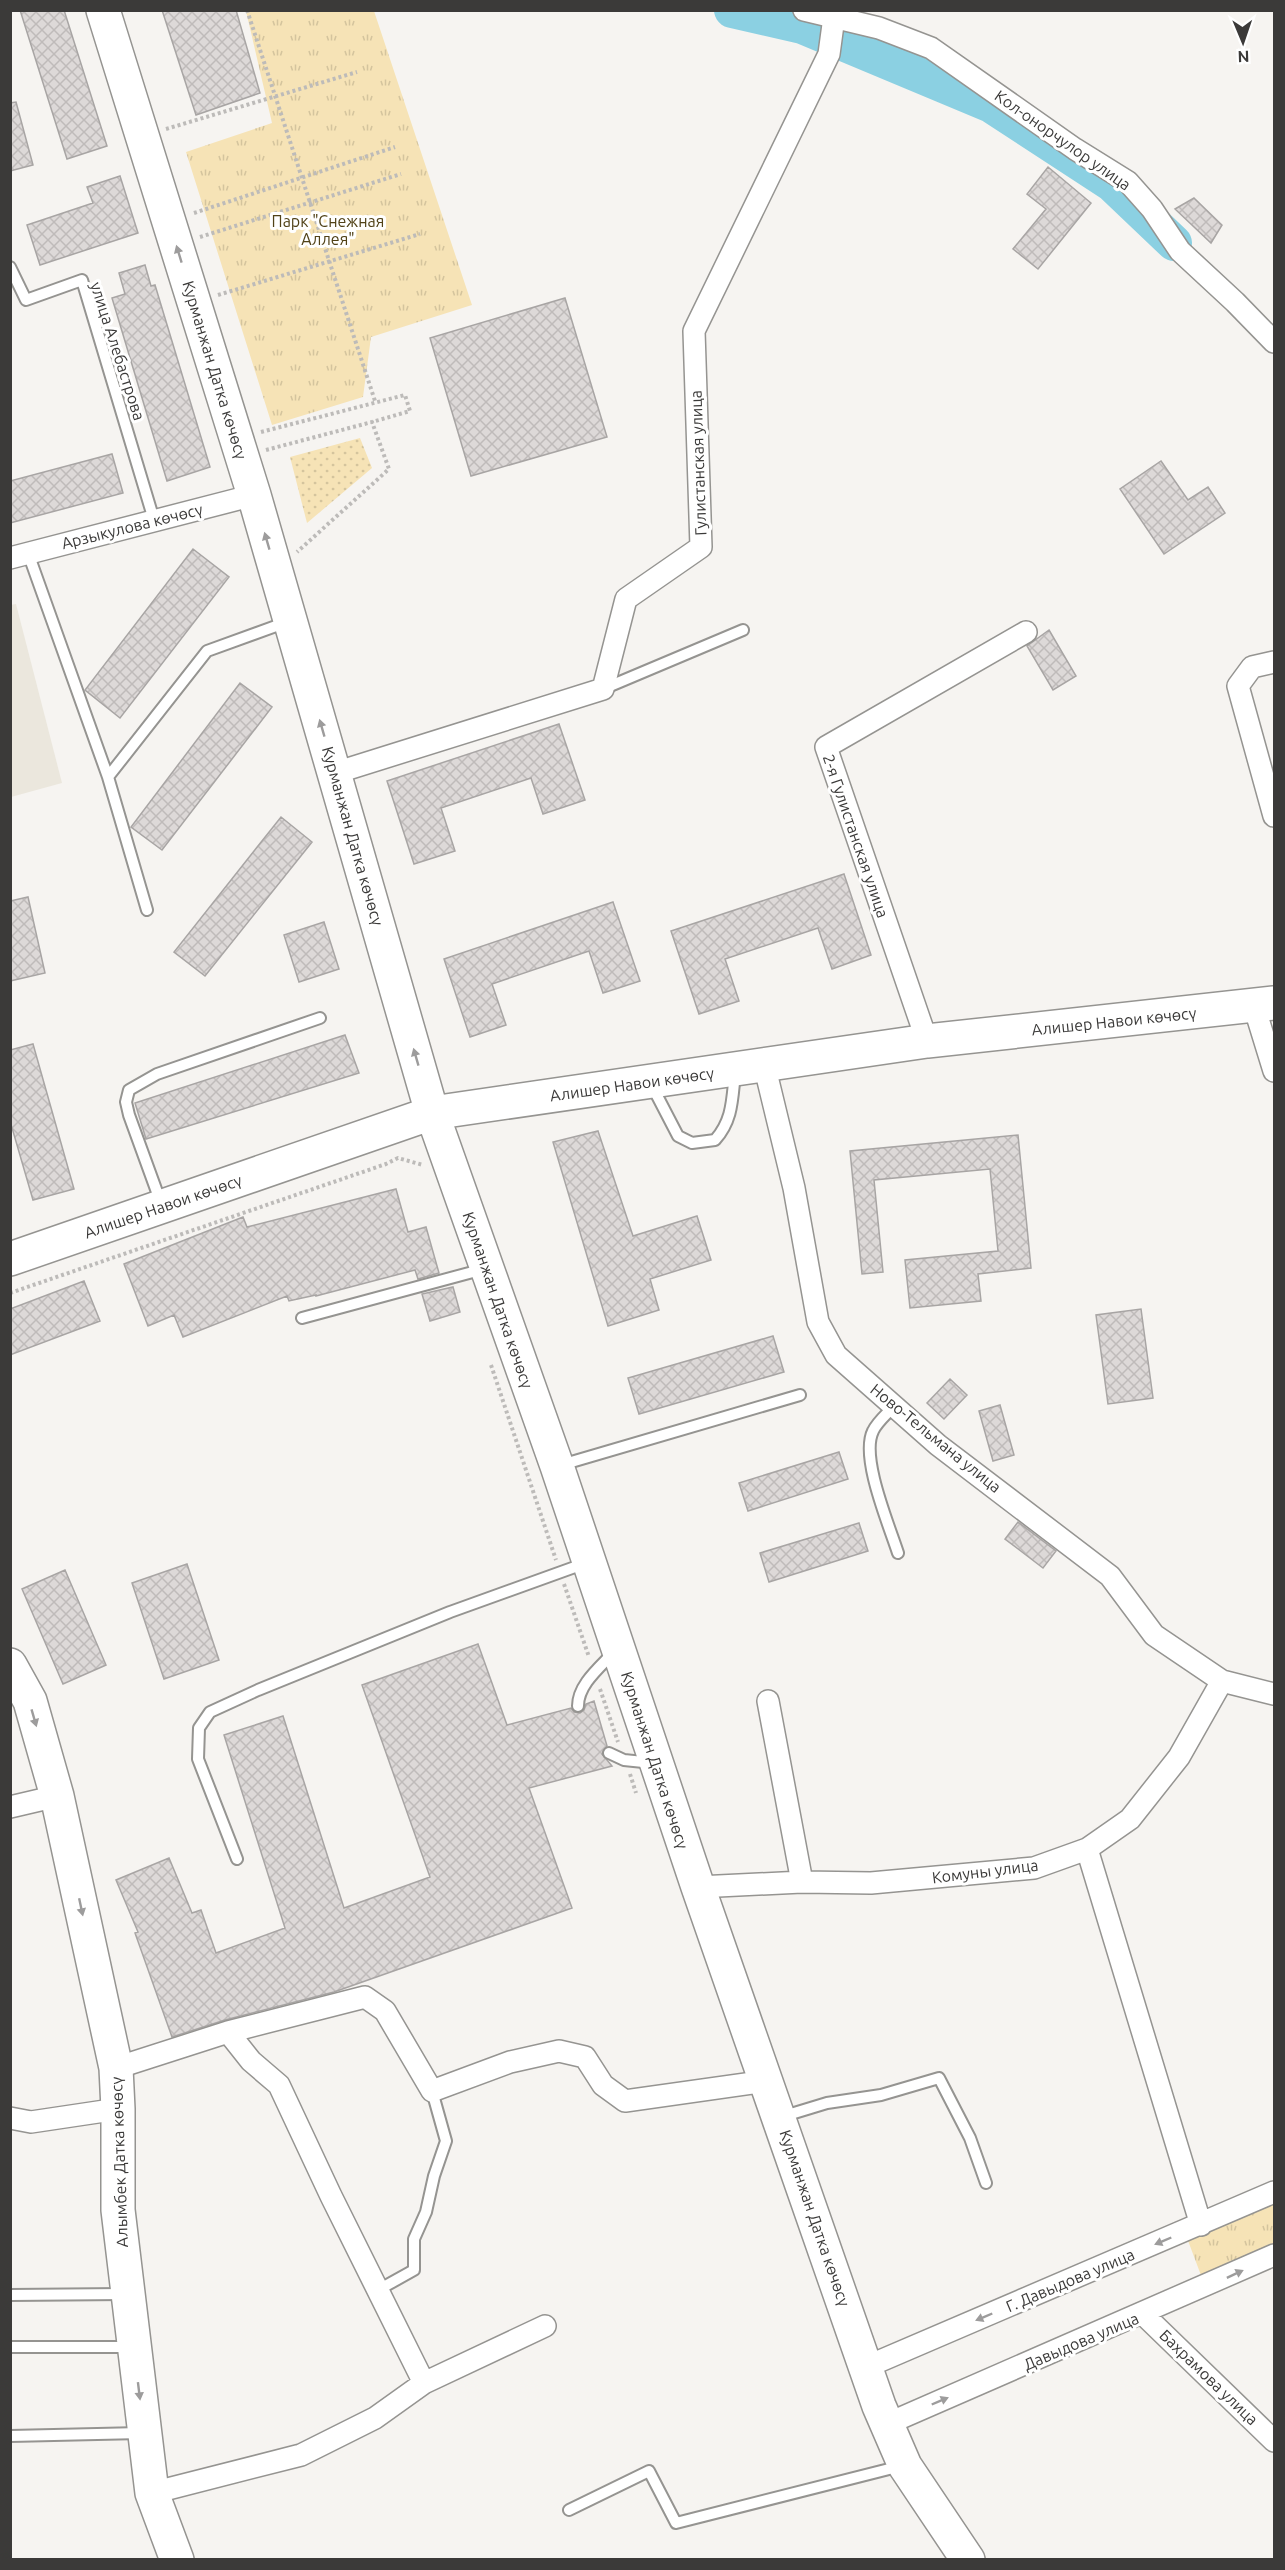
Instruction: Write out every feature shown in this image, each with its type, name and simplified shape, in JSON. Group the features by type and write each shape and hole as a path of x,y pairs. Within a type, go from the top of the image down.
{"main road":[{"name":"Курманжан Датка көчөсү","path":"103,10 254,495 432,1113 557,1466 574,1567 618,1648 640,1761 698,1887 887,2424 905,2466 968,2559"},
{"name":"Алишер Навои көчөсү","path":"10,1259 432,1113 927,1041 1264,1004"},
{"name":"Алымбек Датка көчөсү","path":"10,1665 30,1701 57,1796 116,2068 118,2210 144,2433 152,2493 177,2559"}],"street":[{"name":"Кол-онорчулор улица","path":"804,10 832,35 879,28 931,48 1075,149 1128,182 1152,209 1180,251 1275,342"},
{"name":"Гулистанская улица","path":"603,689 626,598 701,547 694,331 832,35"},
{"name":"Арзыкулова көчөсү","path":"19,555 254,495"},
{"name":"2-я Гулистанская улица","path":"927,1041 826,747 1026,632"},
{"path":"1275,662 1252,668 1238,686 1275,816"},
{"path":"335,773 603,689"},
{"path":"1264,1004 1275,1071"},
{"name":"Ново-Тельмана улица","path":"750,1066 794,1188 818,1322 836,1355 938,1445 1110,1576 1154,1635 1222,1681 1275,1694"},
{"name":"Комуны улица","path":"698,1887 802,1882 871,1883 1034,1868 1087,1849 1130,1819 1179,1757 1222,1681"},
{"path":"768,1701 802,1882"},
{"path":"10,1807 57,1796"},
{"path":"1087,1849 1201,2225"},
{"path":"116,2068 228,2032 365,1997 385,2011 432,2091 510,2062 559,2051 585,2057 603,2085 625,2101 767,2081"},
{"path":"228,2032 251,2061 279,2085 424,2383"},
{"path":"10,2118 31,2122 118,2109"},
{"name":"Г. Давыдова улица","path":"866,2367 1275,2192"},
{"name":"Давыдова улица","path":"887,2424 1275,2255"},
{"name":"Бахрамова улица","path":"1143,2314 1275,2441"},
{"path":"152,2493 301,2455 375,2418 424,2383 545,2326"}],"lane":[{"name":"улица Алебастрова","path":"10,267 26,300 82,280 154,520"},
{"path":"19,555 108,777 147,910"},
{"path":"108,777 207,651 291,621"},
{"path":"603,689 743,630"},
{"path":"162,1206 129,1115 126,1102 129,1090 157,1074 320,1018"},
{"path":"649,1081 678,1136 692,1143 715,1140 726,1128 750,1066"},
{"path":"302,1318 487,1269"},
{"path":"557,1466 800,1395"},
{"path":"894,1406 873,1431 869,1452 871,1468 898,1553"},
{"path":"237,1858 198,1759 199,1728 210,1712 258,1690 450,1612 574,1567"},
{"path":"578,1706 578,1696 594,1672 618,1648"},
{"path":"609,1753 640,1761"},
{"path":"780,2118 827,2103 881,2095 939,2078 970,2138 986,2183"},
{"path":"378,2290 414,2270 414,2239 426,2212 434,2176 446,2141 432,2091"},
{"path":"10,2295 128,2294"},
{"path":"10,2347 134,2347"},
{"path":"10,2436 144,2433"},
{"path":"569,2510 650,2471 676,2523 905,2466"}],"path":[{"path":"247,10 375,401"},
{"path":"166,129 357,72"},
{"path":"193,213 395,147"},
{"path":"200,237 401,174"},
{"path":"218,295 420,234"},
{"path":"261,432 405,395 410,411 266,450"},
{"path":"297,552 389,470 372,422"},
{"path":"10,1293 398,1158 423,1164 426,1172"},
{"path":"490,1364 574,1567 594,1672 640,1761 637,1793"}],"shaded area":[{"path":"16,604 62,783 11,797 10,605"}],"green space":[{"name":"Парк \"Снежная Аллея\"","path":"246,11 374,11 472,305 371,337 363,397 272,425 186,152 272,123"},
{"path":"360,438 372,468 307,523 290,457"},
{"path":"1274,2199 1274,2243 1202,2278 1187,2238"}],"building":[{"path":"20,10 64,10 107,146 67,159"},
{"path":"162,10 236,10 260,93 196,115"},
{"path":"16,102 33,165 10,171 10,103"},
{"path":"1048,167 1091,203 1038,269 1013,249 1046,209 1027,194"},
{"path":"120,176 138,233 40,265 27,225 93,203 87,187"},
{"path":"1194,198 1222,225 1211,243 1175,209"},
{"path":"145,265 151,286 155,285 210,467 167,481 112,298 125,294 119,273"},
{"path":"565,298 607,437 471,476 430,338"},
{"path":"112,454 123,493 10,523 10,481"},
{"path":"1161,461 1188,500 1208,487 1225,513 1164,554 1120,489"},
{"path":"193,549 229,577 120,718 85,690"},
{"path":"1049,630 1076,676 1053,690 1027,646"},
{"path":"240,683 272,707 162,850 131,827"},
{"path":"559,724 585,800 543,814 531,778 441,808 455,851 414,864 387,781"},
{"path":"281,817 312,842 205,976 174,952"},
{"path":"844,874 871,955 832,969 818,928 725,959 739,1001 699,1014 671,931"},
{"path":"28,897 45,973 10,981 10,901"},
{"path":"613,902 640,981 603,993 589,951 492,984 506,1025 470,1037 444,959"},
{"path":"324,922 339,969 299,982 284,935"},
{"path":"345,1035 359,1073 146,1139 135,1103"},
{"path":"33,1044 74,1189 33,1200 10,1121 10,1050"},
{"path":"598,1131 633,1236 697,1216 711,1260 650,1279 659,1310 608,1326 553,1142"},
{"path":"1018,1135 1031,1268 978,1274 981,1301 910,1308 905,1260 998,1251 990,1169 874,1180 883,1272 862,1274 850,1151"},
{"path":"396,1189 408,1232 426,1227 439,1273 418,1279 415,1270 316,1296 289,1301 287,1296 183,1337 174,1315 148,1326 124,1264 243,1217 247,1227"},
{"path":"84,1281 100,1321 10,1355 10,1309"},
{"path":"453,1287 460,1312 430,1321 422,1294"},
{"path":"1141,1309 1153,1398 1108,1404 1096,1315"},
{"path":"773,1336 784,1372 639,1414 628,1378"},
{"path":"950,1379 967,1395 944,1419 927,1403"},
{"path":"1000,1405 1014,1455 993,1461 979,1411"},
{"path":"839,1452 848,1479 748,1511 739,1483"},
{"path":"1018,1522 1056,1551 1043,1568 1005,1539"},
{"path":"859,1523 868,1551 769,1582 760,1553"},
{"path":"187,1564 219,1660 164,1679 132,1583"},
{"path":"65,1570 106,1665 63,1684 22,1589"},
{"path":"478,1644 507,1725 571,1708 574,1712 580,1713 586,1704 594,1701 607,1746 602,1754 612,1766 529,1788 572,1908 334,1992 225,2020 172,2037 135,1933 138,1932 116,1880 169,1858 192,1913 201,1910 216,1953 285,1928 224,1735 283,1716 344,1908 430,1877 362,1685"}],"waterway":[{"path":"732,10 802,26 991,105 1112,184 1174,243"}]}
